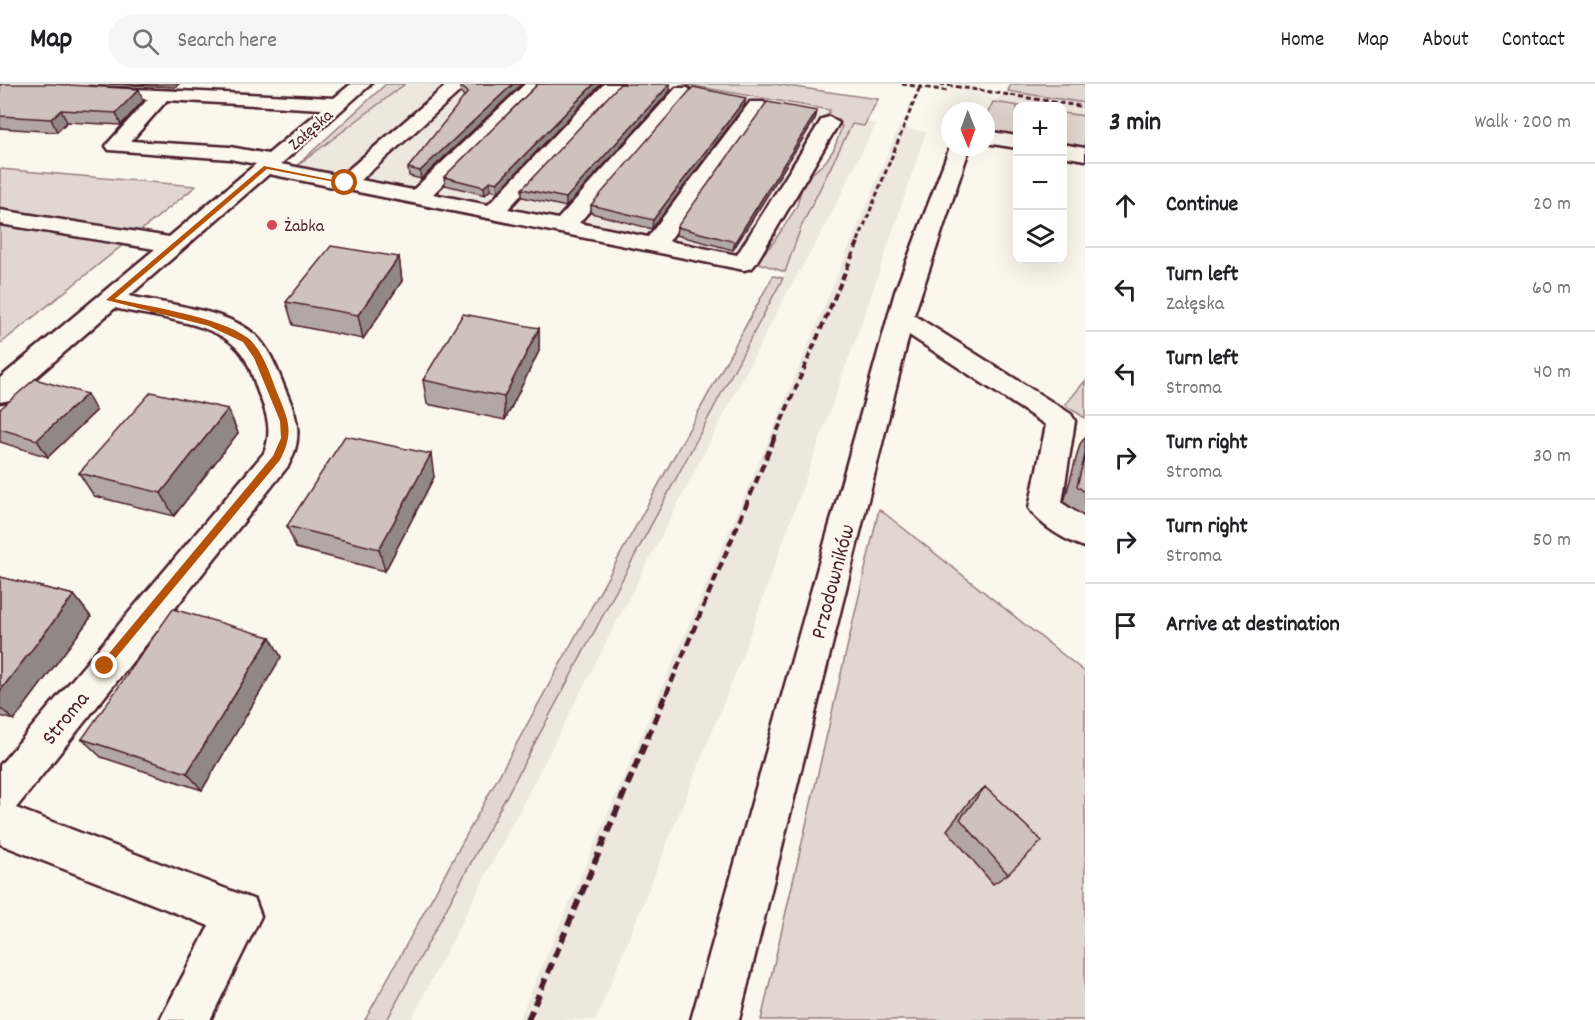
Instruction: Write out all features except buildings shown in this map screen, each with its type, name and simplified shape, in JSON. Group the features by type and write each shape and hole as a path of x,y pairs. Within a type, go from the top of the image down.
{"street":[{"name":"Załęska","path":"0,393 362,84"},
{"path":"345,183 459,84"},
{"path":"417,198 535,84"},
{"path":"493,213 614,84"},
{"path":"81,91 339,104"},
{"path":"564,226 682,92"},
{"path":"162,95 116,146 230,153 345,183 744,263 829,123"},
{"path":"655,244 757,106"},
{"path":"995,138 1013,141"},
{"path":"1067,151 1085,154"},
{"name":"Przodowników","path":"715,1020 900,318 957,156"},
{"path":"0,217 176,245"},
{"name":"Stroma","path":"0,796 277,458 286,438 284,421 274,395 258,358 246,340 212,324 110,300"},
{"path":"900,318 1061,421 1045,508 1085,534"},
{"path":"0,824 239,916 184,1020"}],"shaded area":[{"path":"386,84 405,84 293,169"},
{"path":"405,84 683,84 831,110 740,258 293,169"},
{"path":"683,84 774,84 878,99 864,126 852,124 801,227 785,272 756,262 773,243 796,208 804,181 826,161 834,149 842,126 827,117 830,110"},
{"path":"1011,84 1085,84 1085,103 1008,91"},
{"path":"1008,91 1085,103 1085,116 1067,114 1067,102 1013,102 1013,105 993,102"},
{"path":"995,102 1013,105 1013,138 995,135"},
{"path":"1067,114 1085,116 1085,151 1067,148"},
{"path":"866,122 876,124 820,236 789,289 411,1020 387,1020 783,278 801,227 852,124 864,126"},
{"path":"899,127 926,132 871,296 740,662 596,1020 519,1020 772,432"},
{"path":"0,169 196,186 0,344"},
{"path":"773,276 783,278 387,1020 365,1020"},
{"path":"1085,381 1085,418 1065,405"},
{"path":"879,509 1085,672 1085,1020 761,1020"}],"railway":[{"path":"902,84 920,87"},
{"path":"940,84 1085,107"},
{"path":"858,241 920,87"},
{"path":"920,87 948,91"},
{"path":"773,441 859,240"},
{"path":"666,695 774,439"},
{"path":"528,1020 666,694"}],"place":[{"name":"Żabka","path":"272,225"}],"route":[{"path":"105,666 277,458 286,438 284,421 274,395 258,358 246,340 238,334 212,324 110,300 266,167 345,183"}]}
